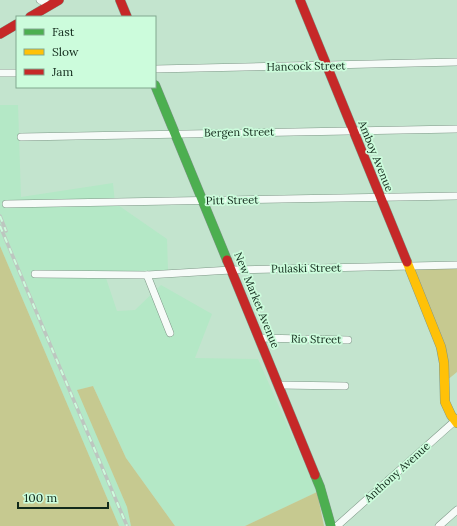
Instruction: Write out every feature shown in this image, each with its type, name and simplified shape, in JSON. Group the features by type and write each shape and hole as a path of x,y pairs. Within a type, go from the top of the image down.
{"main road":[{"path":"32,16 59,0"},
{"path":"120,0 127,16"},
{"name":"Amboy Avenue","path":"300,0 439,341 445,372 444,402 447,410 456,421"},
{"path":"0,34 16,25"},
{"name":"New Market Avenue","path":"156,87 320,487 331,526"}],"street":[{"path":"40,0 50,5"},
{"name":"Hancock Street","path":"156,69 457,62"},
{"path":"0,73 16,73"},
{"name":"Bergen Street","path":"21,137 457,129"},
{"name":"Pitt Street","path":"6,204 457,196"},
{"name":"Pulaski Street","path":"35,274 147,275 231,270 457,265"},
{"path":"147,275 170,334"},
{"name":"Rio Street","path":"259,338 348,340"},
{"path":"279,385 345,386"},
{"name":"Anthony Avenue","path":"337,526 456,421"},
{"path":"439,526 457,510"}],"shaded area":[{"path":"0,105 18,105 21,197 113,183 115,203 167,239 168,270 104,272 117,311 135,310 161,285 212,314 195,358 258,359 317,492 245,526 175,526 126,458 93,386 78,390 127,507 131,526 119,526 0,246"},
{"path":"0,246 119,526 0,526"},
{"path":"457,264 457,372 446,381 435,328 409,266"},
{"path":"93,386 126,458 175,526 131,526 127,507 77,390"},
{"path":"317,492 324,526 245,526"}],"railway":[{"path":"0,216 6,231"},
{"path":"0,226 127,526"}],"traffic: fast":[{"path":"156,87 227,260"},
{"path":"315,475 331,526"}],"traffic: slow":[{"path":"407,262 441,347 444,363 445,402 451,415 457,423"}],"traffic: jam":[{"path":"32,16 59,0"},
{"path":"120,0 127,16"},
{"path":"300,0 407,262"},
{"path":"0,34 16,25"},
{"path":"227,260 315,475"}]}
